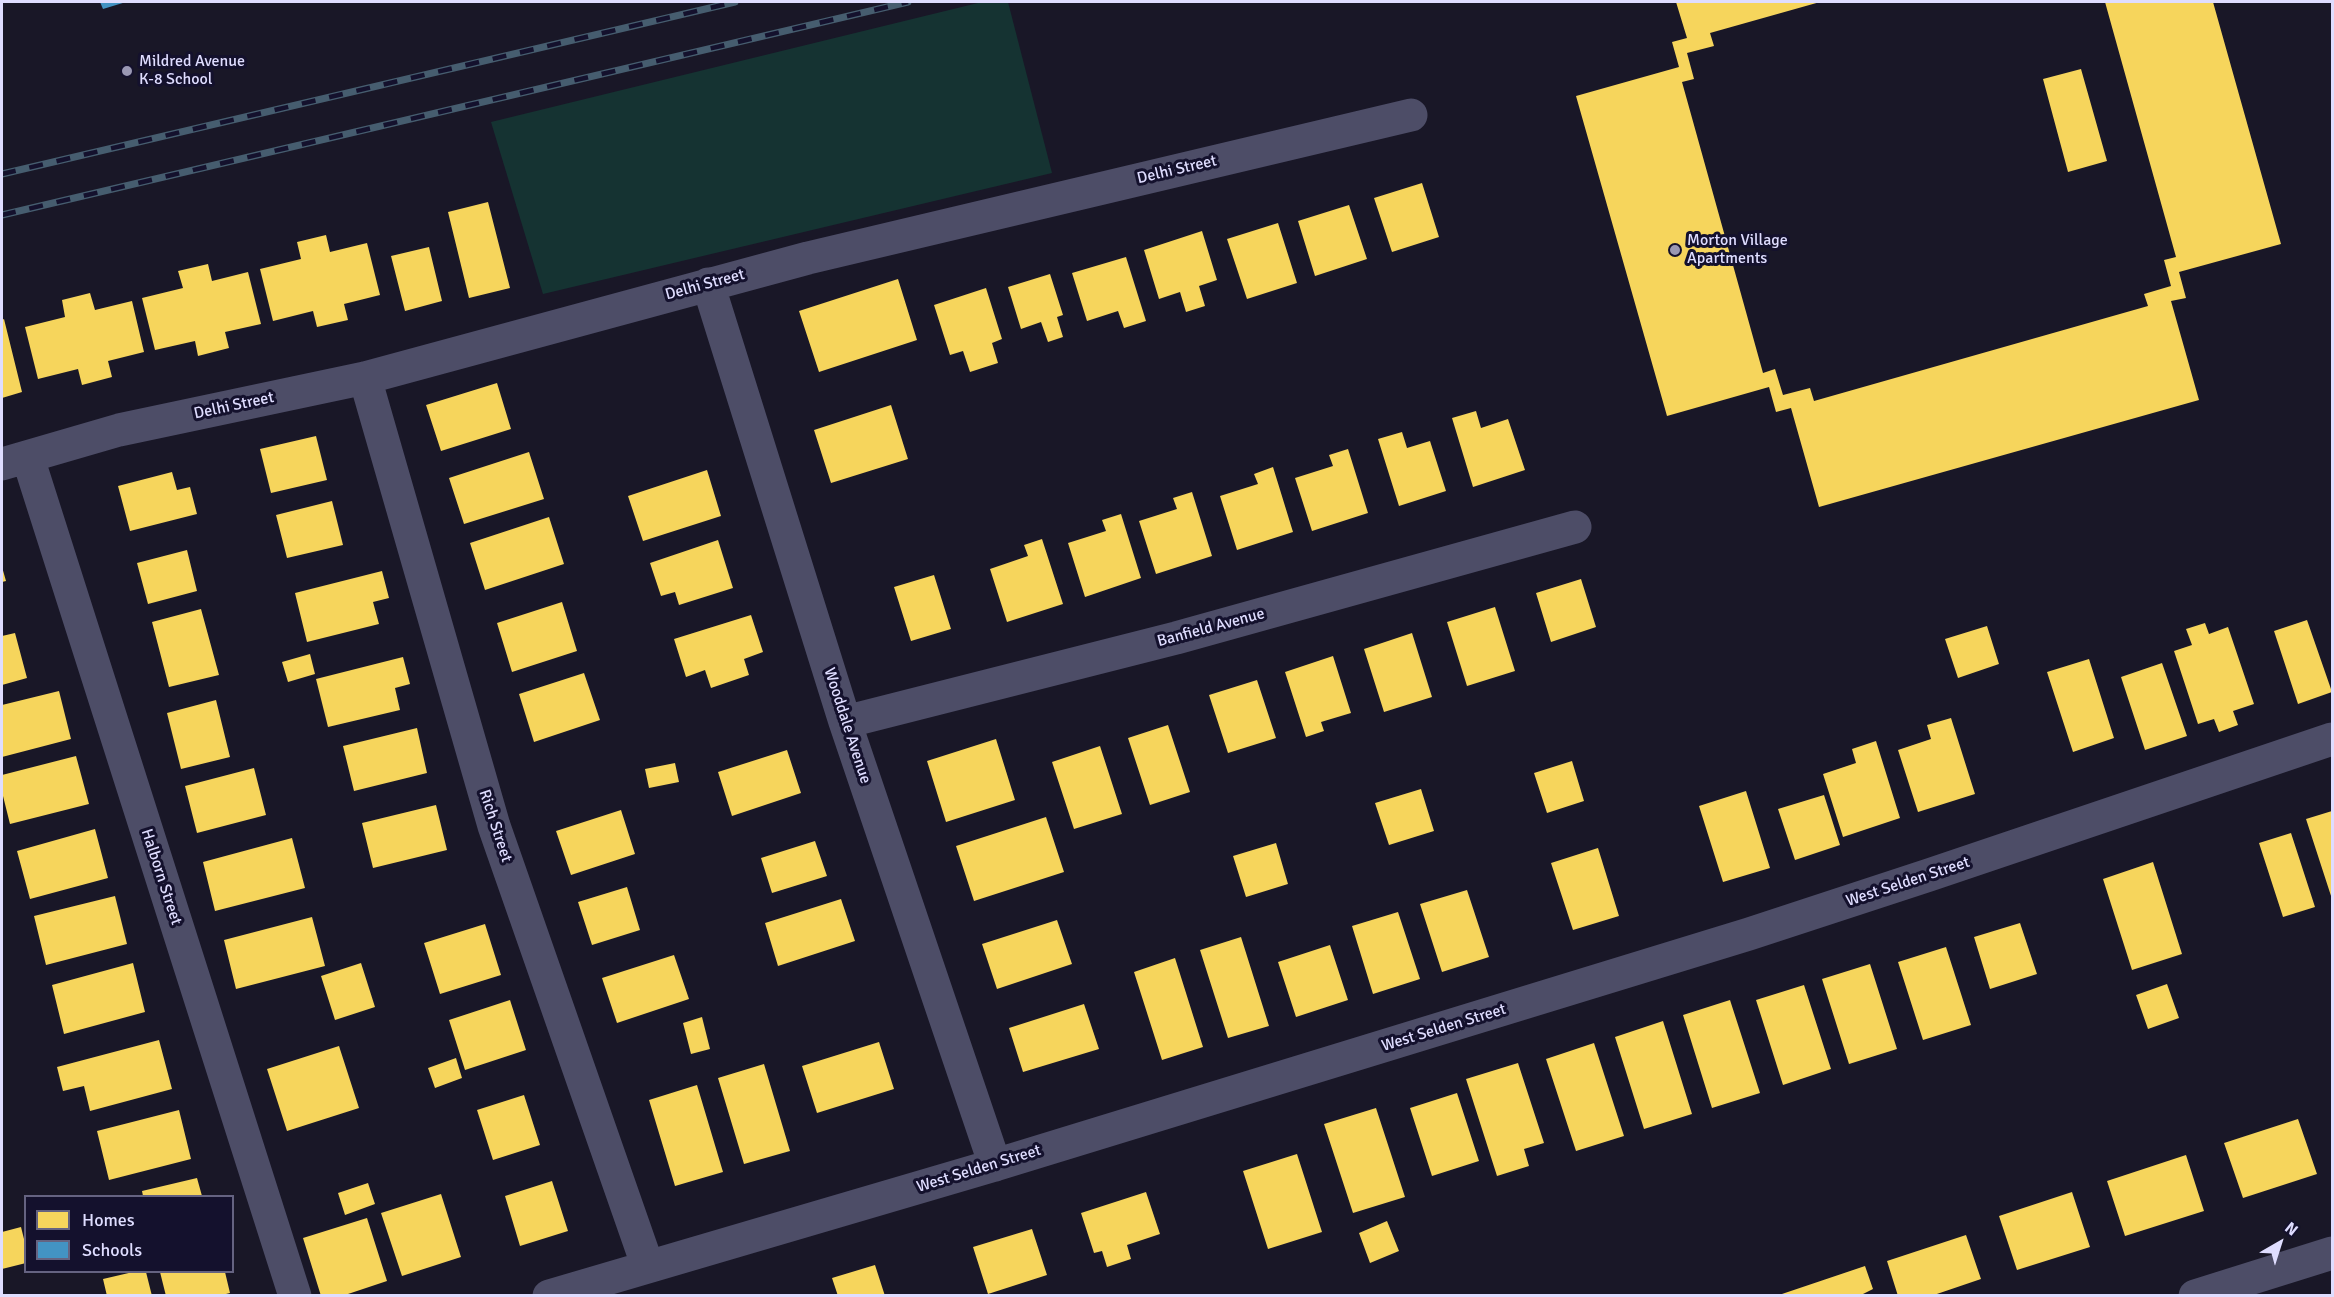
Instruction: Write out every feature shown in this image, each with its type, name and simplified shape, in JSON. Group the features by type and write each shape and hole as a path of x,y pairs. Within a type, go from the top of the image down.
{"street":[{"name":"Delhi Street","path":"15,461 119,430 365,378 819,255 1411,115"},
{"name":"Wooddale Avenue","path":"708,284 845,722 995,1165"},
{"name":"Rich Street","path":"365,378 494,826 648,1267"},
{"name":"Halborn Street","path":"15,461 295,1296"},
{"name":"Banfield Avenue","path":"845,722 1176,638 1575,526"},
{"name":"West Selden Street","path":"549,1296 995,1165 1771,927 2332,739"},
{"path":"2195,1296 2332,1253"}],"green space":[{"path":"982,2 1008,2 1052,173 543,294 491,122"}],"building: Homes":[{"name":"Morton Village Apartments","path":"1676,2 1820,2 1710,33 1714,46 1687,53 1694,79 1682,82 1763,373 1775,369 1783,395 1810,388 1814,401 2148,306 2144,294 2171,286 2164,260 2176,257 2105,2 2213,2 2281,244 2179,272 2186,298 2171,301 2199,400 1819,507 1791,408 1776,412 1769,387 1667,416 1576,96 1679,67 1672,42 1687,38"},
{"path":"2081,69 2107,161 2068,172 2043,79"},
{"path":"1422,183 1439,237 1392,252 1374,198"},
{"path":"488,202 510,288 469,298 448,212"},
{"path":"1349,205 1367,259 1315,276 1298,221"},
{"path":"1278,223 1297,283 1247,299 1227,239"},
{"path":"1202,231 1217,280 1199,286 1205,306 1186,312 1180,292 1159,299 1144,250"},
{"path":"326,235 330,252 367,243 380,295 344,304 348,320 317,327 313,311 273,321 260,269 301,259 297,242"},
{"path":"429,247 442,301 405,311 391,256"},
{"path":"1126,257 1146,321 1124,328 1118,311 1087,321 1072,273"},
{"path":"208,264 212,281 248,272 261,324 225,332 229,348 198,356 195,341 155,350 142,298 183,288 178,271"},
{"path":"1050,274 1063,315 1057,317 1063,337 1048,342 1041,322 1021,329 1008,287"},
{"path":"898,279 917,340 819,372 799,311"},
{"path":"986,288 1002,339 992,343 998,363 970,372 963,351 950,355 934,305"},
{"path":"90,293 95,310 132,301 144,352 108,361 112,377 82,385 78,369 38,379 25,327 65,317 62,300"},
{"path":"4,319 22,392 2,398 2,320"},
{"path":"497,383 511,429 441,451 426,405"},
{"path":"891,405 908,459 831,483 814,430"},
{"path":"1476,411 1481,428 1508,419 1525,470 1473,487 1452,418"},
{"path":"1402,432 1407,448 1430,441 1446,491 1399,506 1378,439"},
{"path":"316,436 327,480 271,493 260,449"},
{"path":"1348,449 1368,513 1312,531 1295,478 1333,466 1329,455"},
{"path":"529,452 544,499 464,524 449,478"},
{"path":"1273,467 1293,532 1237,550 1220,496 1258,484 1254,474"},
{"path":"707,470 721,516 643,541 628,496"},
{"path":"172,472 177,490 190,487 197,514 130,531 118,486"},
{"path":"1192,492 1212,556 1156,574 1139,521 1177,509 1173,498"},
{"path":"332,501 343,545 287,558 276,515"},
{"path":"1121,514 1141,578 1085,597 1068,543 1106,531 1102,520"},
{"path":"549,517 564,564 485,590 470,543"},
{"path":"1042,539 1063,604 1007,622 990,569 1028,556 1024,545"},
{"path":"718,540 733,588 679,605 675,592 661,596 650,563"},
{"path":"187,550 197,591 148,604 137,563"},
{"path":"2,567 6,581 2,582"},
{"path":"382,571 389,598 373,602 379,624 307,642 295,593"},
{"path":"934,575 951,629 911,641 894,587"},
{"path":"1581,579 1596,627 1551,642 1536,593"},
{"path":"562,602 577,651 512,672 497,623"},
{"path":"1495,607 1515,671 1467,686 1447,622"},
{"path":"201,609 219,675 169,687 152,622"},
{"path":"751,615 763,652 744,659 749,675 711,688 705,670 686,677 674,639"},
{"path":"2307,620 2332,692 2298,704 2274,631"},
{"path":"2205,623 2209,634 2228,627 2254,704 2233,711 2238,725 2219,732 2214,719 2198,724 2174,651 2192,645 2186,629"},
{"path":"1987,626 1999,664 1958,678 1945,639"},
{"path":"15,633 27,678 2,685 2,636"},
{"path":"1412,633 1432,697 1384,712 1364,649"},
{"path":"310,654 315,674 288,682 282,662"},
{"path":"1333,656 1351,713 1321,722 1324,731 1306,737 1285,672"},
{"path":"403,657 410,684 395,688 400,710 328,727 316,679"},
{"path":"2089,659 2114,738 2073,752 2047,672"},
{"path":"2162,663 2187,736 2145,750 2121,677"},
{"path":"584,673 600,720 534,742 519,694"},
{"path":"1257,680 1276,738 1228,753 1209,695"},
{"path":"59,691 71,739 2,757 2,705"},
{"path":"216,700 230,757 181,769 167,713"},
{"path":"1951,718 1975,794 1918,812 1898,750 1931,739 1927,725"},
{"path":"1168,725 1190,792 1150,805 1128,738"},
{"path":"417,728 427,773 354,791 343,746"},
{"path":"996,739 1015,800 946,822 927,761"},
{"path":"1876,741 1900,818 1843,837 1823,774 1856,763 1852,749"},
{"path":"1100,746 1122,814 1074,829 1052,762"},
{"path":"787,750 801,793 732,816 718,772"},
{"path":"76,756 89,804 10,824 2,792 2,775"},
{"path":"1572,761 1584,801 1547,813 1534,773"},
{"path":"675,763 679,782 649,788 645,769"},
{"path":"254,768 266,815 197,833 185,786"},
{"path":"1421,789 1434,831 1389,845 1375,803"},
{"path":"1746,791 1770,868 1723,882 1699,806"},
{"path":"1824,795 1840,845 1795,860 1778,809"},
{"path":"436,805 447,850 373,868 362,823"},
{"path":"621,810 635,854 571,875 556,831"},
{"path":"2332,811 2332,899 2306,819"},
{"path":"1046,817 1064,872 974,901 956,846"},
{"path":"95,829 108,878 30,899 17,851"},
{"path":"2291,833 2315,907 2283,917 2259,843"},
{"path":"292,838 305,888 215,911 203,862"},
{"path":"815,841 827,876 772,893 761,858"},
{"path":"1276,843 1288,884 1246,897 1233,856"},
{"path":"1598,848 1619,916 1573,930 1551,863"},
{"path":"2153,862 2182,954 2132,970 2103,879"},
{"path":"627,887 640,930 592,945 578,902"},
{"path":"1467,890 1489,957 1442,972 1420,904"},
{"path":"115,896 127,944 46,965 34,916"},
{"path":"841,899 855,941 778,966 765,923"},
{"path":"1398,912 1420,979 1373,994 1352,926"},
{"path":"312,917 325,966 236,989 224,940"},
{"path":"1057,920 1072,964 997,989 982,944"},
{"path":"2020,923 2037,974 1990,989 1974,937"},
{"path":"485,924 501,975 440,994 424,943"},
{"path":"1241,937 1269,1026 1228,1038 1200,950"},
{"path":"1330,945 1348,1000 1296,1017 1278,962"},
{"path":"1946,947 1971,1025 1923,1040 1898,962"},
{"path":"674,955 689,999 617,1023 602,978"},
{"path":"1175,958 1203,1047 1162,1060 1134,972"},
{"path":"133,963 145,1012 64,1034 52,985"},
{"path":"361,963 375,1007 335,1020 321,976"},
{"path":"1870,964 1897,1049 1849,1064 1822,979"},
{"path":"2167,984 2179,1018 2148,1029 2136,995"},
{"path":"1804,985 1831,1069 1783,1085 1756,1000"},
{"path":"510,1000 526,1050 465,1070 449,1020"},
{"path":"1730,1000 1760,1093 1712,1108 1683,1015"},
{"path":"1084,1004 1099,1049 1023,1072 1009,1028"},
{"path":"702,1017 710,1049 691,1054 683,1023"},
{"path":"1663,1021 1692,1114 1644,1129 1615,1037"},
{"path":"159,1040 172,1089 90,1111 84,1086 63,1091 57,1067"},
{"path":"879,1042 894,1089 817,1113 802,1066"},
{"path":"1594,1043 1624,1136 1576,1151 1546,1059"},
{"path":"339,1046 359,1108 287,1131 267,1069"},
{"path":"456,1058 462,1078 435,1088 428,1068"},
{"path":"1518,1063 1544,1143 1524,1149 1529,1166 1497,1176 1466,1079"},
{"path":"764,1064 790,1151 744,1164 718,1078"},
{"path":"697,1085 723,1172 675,1186 649,1100"},
{"path":"1457,1093 1479,1161 1432,1176 1410,1108"},
{"path":"524,1095 540,1145 493,1160 477,1110"},
{"path":"1376,1108 1405,1197 1353,1213 1324,1124"},
{"path":"179,1110 191,1159 109,1180 97,1131"},
{"path":"2298,1119 2317,1174 2243,1198 2224,1143"},
{"path":"1297,1154 1322,1232 1268,1249 1243,1171"},
{"path":"2186,1155 2204,1211 2125,1236 2107,1181"},
{"path":"197,1178 202,1195 143,1195 142,1191"},
{"path":"552,1181 568,1231 520,1246 505,1196"},
{"path":"368,1183 375,1204 345,1215 338,1193"},
{"path":"1146,1192 1160,1234 1127,1245 1131,1259 1107,1267 1102,1251 1094,1253 1081,1213"},
{"path":"2072,1192 2090,1247 2017,1270 1999,1216"},
{"path":"441,1194 461,1257 402,1276 381,1213"},
{"path":"367,1218 387,1281 342,1296 321,1296 303,1238"},
{"path":"1387,1221 1399,1251 1370,1263 1359,1233"},
{"path":"21,1227 24,1239 24,1264 2,1269 2,1232"},
{"path":"1032,1229 1047,1275 988,1294 973,1247"},
{"path":"1966,1235 1981,1279 1931,1296 1898,1296 1887,1261"},
{"path":"875,1265 885,1296 838,1296 832,1278"},
{"path":"1865,1266 1873,1289 1859,1296 1776,1296"},
{"path":"129,1273 146,1273 152,1296 107,1296 103,1279"},
{"path":"160,1273 225,1273 230,1293 218,1296 166,1296"}],"building: Schools":[{"path":"100,2 126,2 103,9"}],"railway":[{"path":"2,174 735,2"},
{"path":"2,215 908,2"}],"place":[{"name":"Mildred Avenue K-8 School","path":"127,71"},
{"name":"Morton Village Apartments","path":"1675,250"}]}
